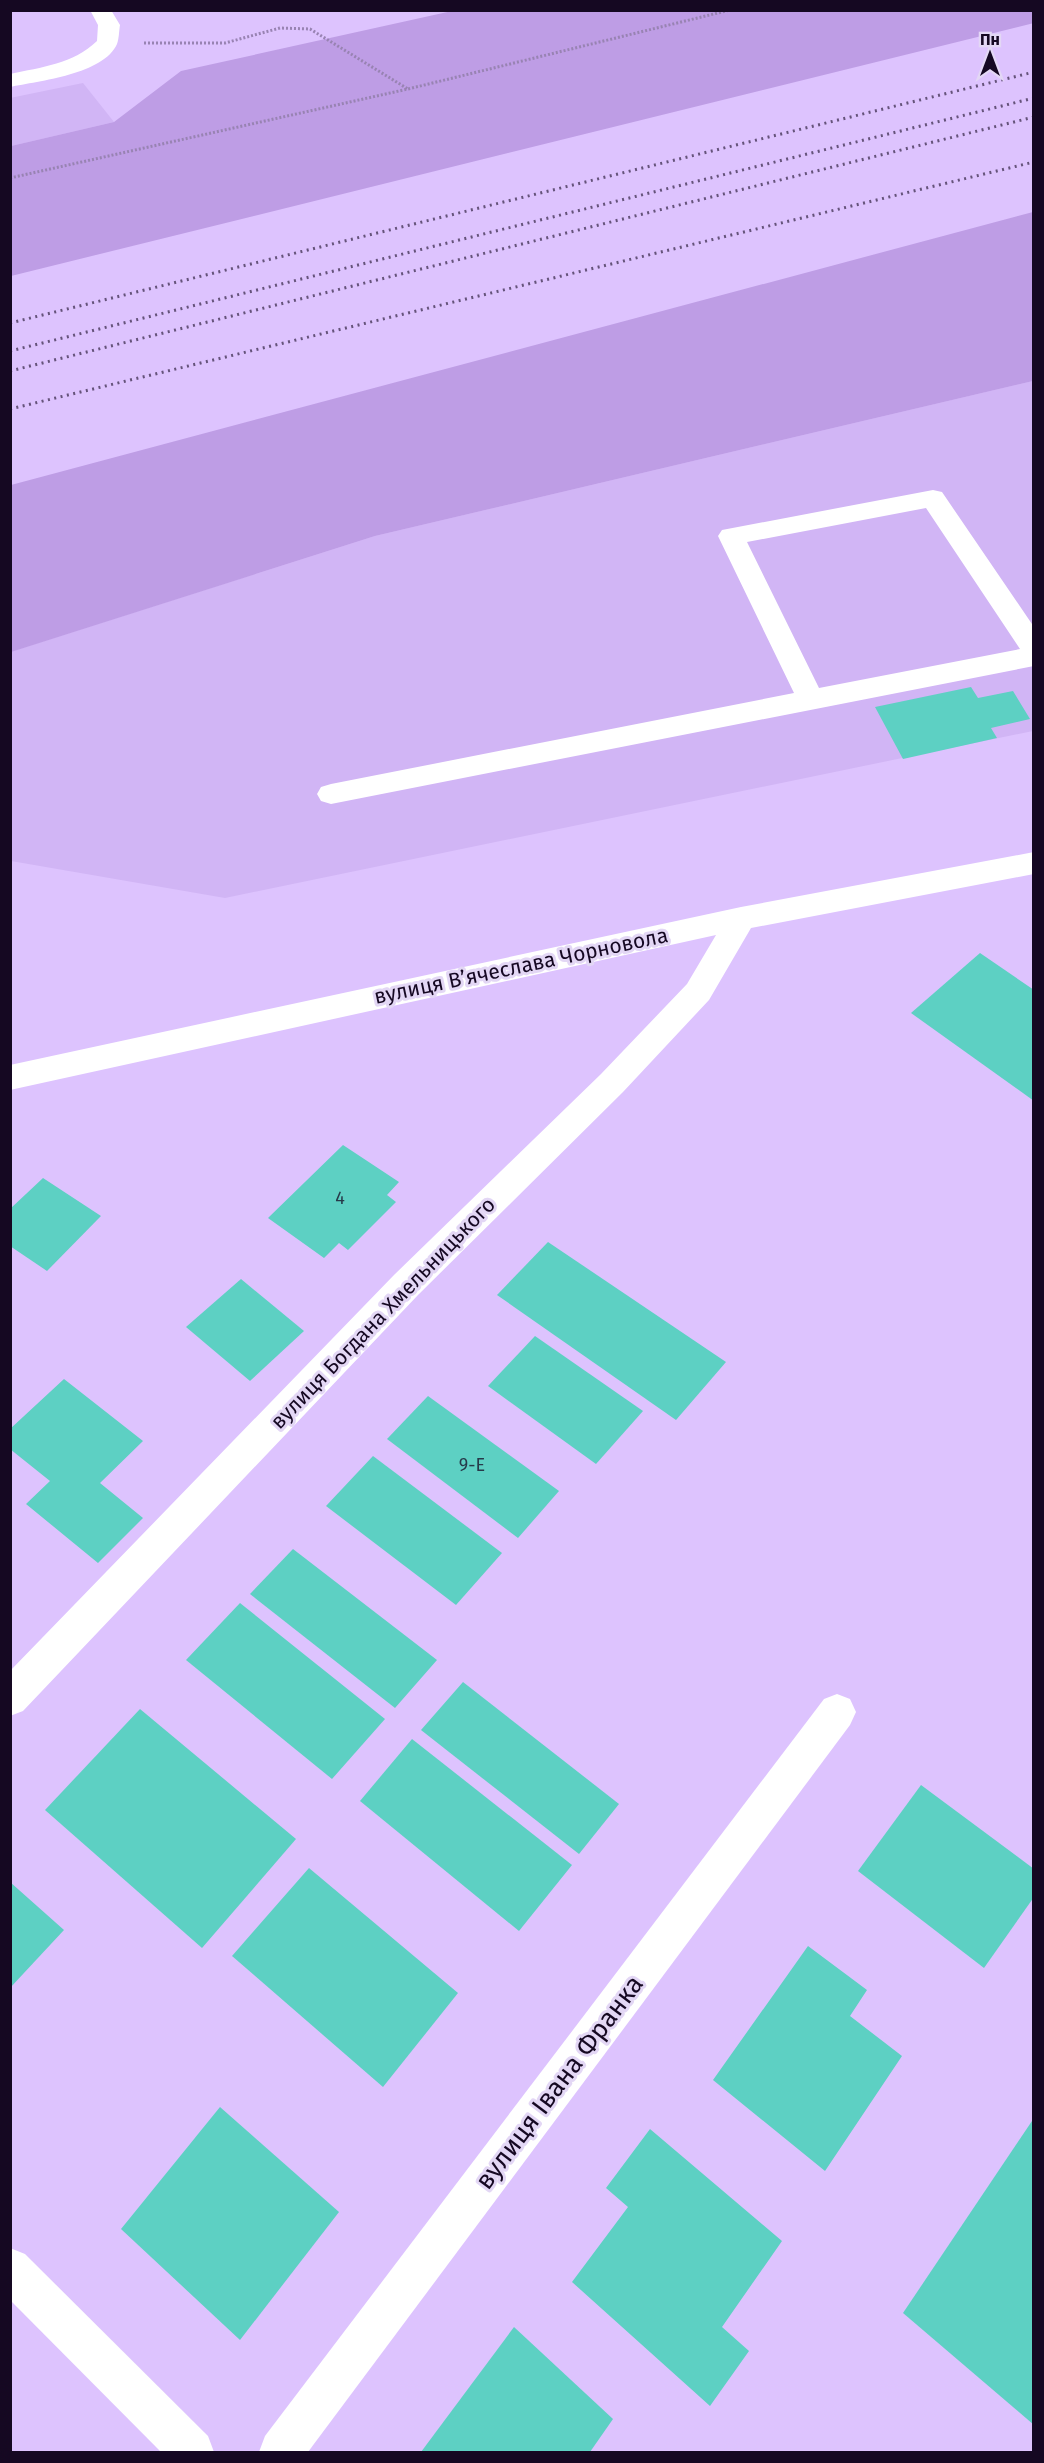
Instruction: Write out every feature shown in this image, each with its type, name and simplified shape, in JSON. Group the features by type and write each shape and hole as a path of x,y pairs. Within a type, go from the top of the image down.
{"street":[{"path":"10,81 64,69 90,59 107,43 109,25 99,10"},
{"path":"811,700 731,536 933,498 1034,649"},
{"path":"331,794 1034,656"},
{"name":"вулиця Вʼячеслава Чорновола","path":"10,1078 741,918 1034,863"},
{"name":"вулиця Богдана Хмельницького","path":"10,1698 406,1286 612,1083 698,992 741,918"},
{"name":"вулиця Івана Франка","path":"281,2452 837,1712"},
{"path":"10,2269 192,2452"}],"path":[{"path":"10,178 408,89 730,10"},
{"path":"107,43 225,43 280,28 310,29 408,89"}],"shaded area":[{"path":"1033,10 1034,23 11,276 11,146 114,122 181,71 452,11"},
{"path":"83,83 114,122 11,146 10,98"},
{"path":"1033,212 1033,381 375,536 11,652 11,485"},
{"path":"1033,381 1033,731 225,898 11,861 10,652 375,536"}],"building":[{"path":"971,687 978,698 1013,691 1030,719 991,728 997,738 903,759 875,707"},
{"path":"980,953 1034,990 1034,1101 911,1013"},
{"path":"343,1145 399,1182 387,1195 396,1202 348,1250 339,1243 324,1258 268,1218"},
{"path":"43,1178 101,1216 47,1271 10,1246 10,1209"},
{"path":"548,1242 726,1362 676,1420 497,1295"},
{"path":"241,1279 304,1331 250,1381 186,1327"},
{"path":"535,1336 643,1411 596,1464 488,1386"},
{"path":"64,1379 143,1441 100,1483 143,1518 98,1563 26,1504 50,1481 10,1449 10,1429"},
{"path":"428,1396 559,1491 518,1538 387,1439"},
{"path":"373,1456 502,1553 456,1605 326,1506"},
{"path":"293,1549 437,1660 395,1708 250,1594"},
{"path":"240,1603 385,1719 332,1779 186,1660"},
{"path":"463,1682 619,1804 579,1854 421,1730"},
{"path":"140,1709 296,1839 202,1948 45,1810"},
{"path":"412,1739 572,1865 519,1931 360,1801"},
{"path":"921,1785 1034,1869 1034,1897 984,1968 858,1871"},
{"path":"309,1868 458,1993 383,2087 232,1956"},
{"path":"10,1882 64,1930 10,1988"},
{"path":"808,1946 867,1990 850,2016 902,2056 825,2171 713,2080"},
{"path":"220,2107 339,2212 240,2340 121,2229"},
{"path":"1034,2118 1034,2425 903,2313"},
{"path":"650,2129 782,2241 722,2327 749,2351 710,2406 572,2282 628,2207 606,2188"},
{"path":"514,2327 613,2419 590,2452 421,2452"}],"railway":[{"path":"10,323 1034,72"},
{"path":"10,351 1034,98"},
{"path":"10,371 1034,117"},
{"path":"10,409 1034,162"}]}
